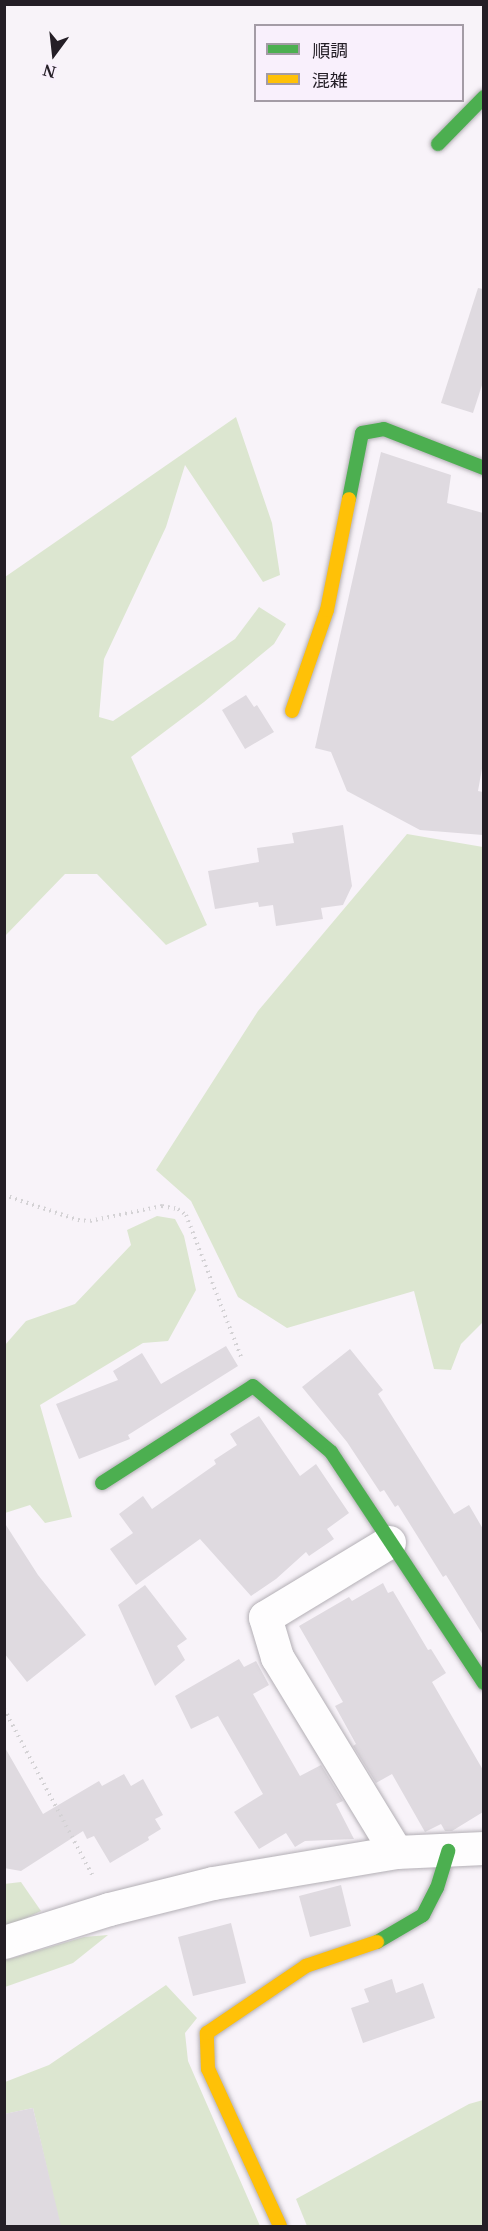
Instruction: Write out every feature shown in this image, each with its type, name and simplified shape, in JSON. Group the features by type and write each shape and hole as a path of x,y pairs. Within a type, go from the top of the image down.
{"street":[{"path":"438,144 483,97"},
{"path":"292,711 327,610 362,433 384,429 483,468"},
{"path":"102,1482 253,1386 331,1452 483,1683"},
{"path":"389,1542 266,1617 277,1657 396,1852"},
{"path":"4,1942 109,1909 213,1883 396,1852 483,1848"},
{"path":"280,2226 208,2069 207,2033 306,1965 382,1940 423,1915 437,1888 448,1851"}],"path":[{"path":"4,1195 78,1220 90,1221 162,1206 178,1209 186,1215 253,1386"},
{"path":"4,1710 109,1909"}],"green space":[{"path":"236,417 272,523 280,575 263,582 185,465 166,527 104,659 99,717 113,721 235,639 259,607 286,624 274,644 204,702 131,757 207,925 166,945 97,874 65,874 5,936 5,577"},
{"path":"407,834 483,847 483,1322 461,1344 451,1370 434,1369 414,1291 287,1328 238,1297 191,1201 156,1170 258,1011"},
{"path":"157,1216 175,1219 184,1236 196,1290 168,1341 143,1343 40,1405 72,1517 45,1523 30,1505 5,1513 5,1345 26,1321 75,1304 131,1245 127,1230"},
{"path":"21,1882 41,1911 5,1928 4,1884"},
{"path":"108,1935 73,1963 5,1987 6,1960 84,1937"},
{"path":"166,1985 197,2018 185,2033 188,2061 260,2226 60,2226 33,2108 5,2114 5,2082 49,2065"},
{"path":"483,2100 483,2226 307,2226 296,2199 469,2104"}],"building":[{"path":"478,288 483,289 483,382 473,413 441,403"},
{"path":"381,452 451,475 447,503 483,513 483,763 478,791 483,792 483,835 420,830 347,791 331,752 315,748"},
{"path":"246,695 254,707 257,705 274,732 245,749 222,710"},
{"path":"343,825 352,886 343,905 321,908 323,919 276,926 273,905 259,907 258,902 215,909 208,871 259,862 257,848 294,843 292,833"},
{"path":"226,1346 238,1366 128,1435 130,1439 79,1459 56,1404 118,1380 113,1371 142,1353 161,1384"},
{"path":"350,1349 383,1390 378,1394 454,1514 469,1505 483,1529 483,1635 446,1575 443,1577 398,1505 395,1507 384,1490 380,1492 347,1442 302,1387"},
{"path":"259,1416 300,1476 316,1464 349,1513 327,1529 334,1539 309,1556 306,1552 276,1579 251,1596 200,1539 136,1585 110,1549 133,1533 119,1514 143,1496 152,1509 216,1464 214,1460 237,1445 230,1434"},
{"path":"4,1522 38,1575 86,1635 27,1682 4,1653"},
{"path":"383,1583 388,1593 393,1591 428,1650 431,1649 446,1673 432,1682 483,1770 483,1812 452,1831 445,1831 441,1824 425,1832 392,1774 376,1783 353,1746 356,1744 335,1706 343,1702 299,1626 349,1597 352,1601"},
{"path":"145,1585 187,1639 177,1646 185,1660 155,1686 118,1605"},
{"path":"239,1659 244,1667 256,1661 269,1685 253,1694 300,1776 321,1765 343,1801 336,1804 354,1839 305,1841 295,1847 286,1833 259,1849 234,1812 263,1794 218,1716 191,1729 175,1696"},
{"path":"4,1746 43,1814 99,1781 102,1786 124,1774 131,1786 143,1779 163,1815 155,1819 161,1829 148,1837 149,1840 110,1863 94,1836 87,1839 83,1831 21,1871 4,1868"},
{"path":"341,1885 351,1926 310,1937 299,1896"},
{"path":"231,1923 246,1983 193,1996 178,1937"},
{"path":"392,1979 396,1993 423,1983 435,2018 363,2043 351,2008 369,2002 364,1989"},
{"path":"33,2108 61,2226 4,2226 4,2114"}],"traffic: fast":[{"path":"438,144 484,97"},
{"path":"349,499 362,433 384,429 484,468"},
{"path":"102,1483 253,1386 331,1452 484,1683"},
{"path":"377,1942 423,1915 437,1888 448,1851"}],"traffic: slow":[{"path":"292,711 327,610 349,499"},
{"path":"280,2226 208,2069 207,2033 306,1966 377,1942"}]}
